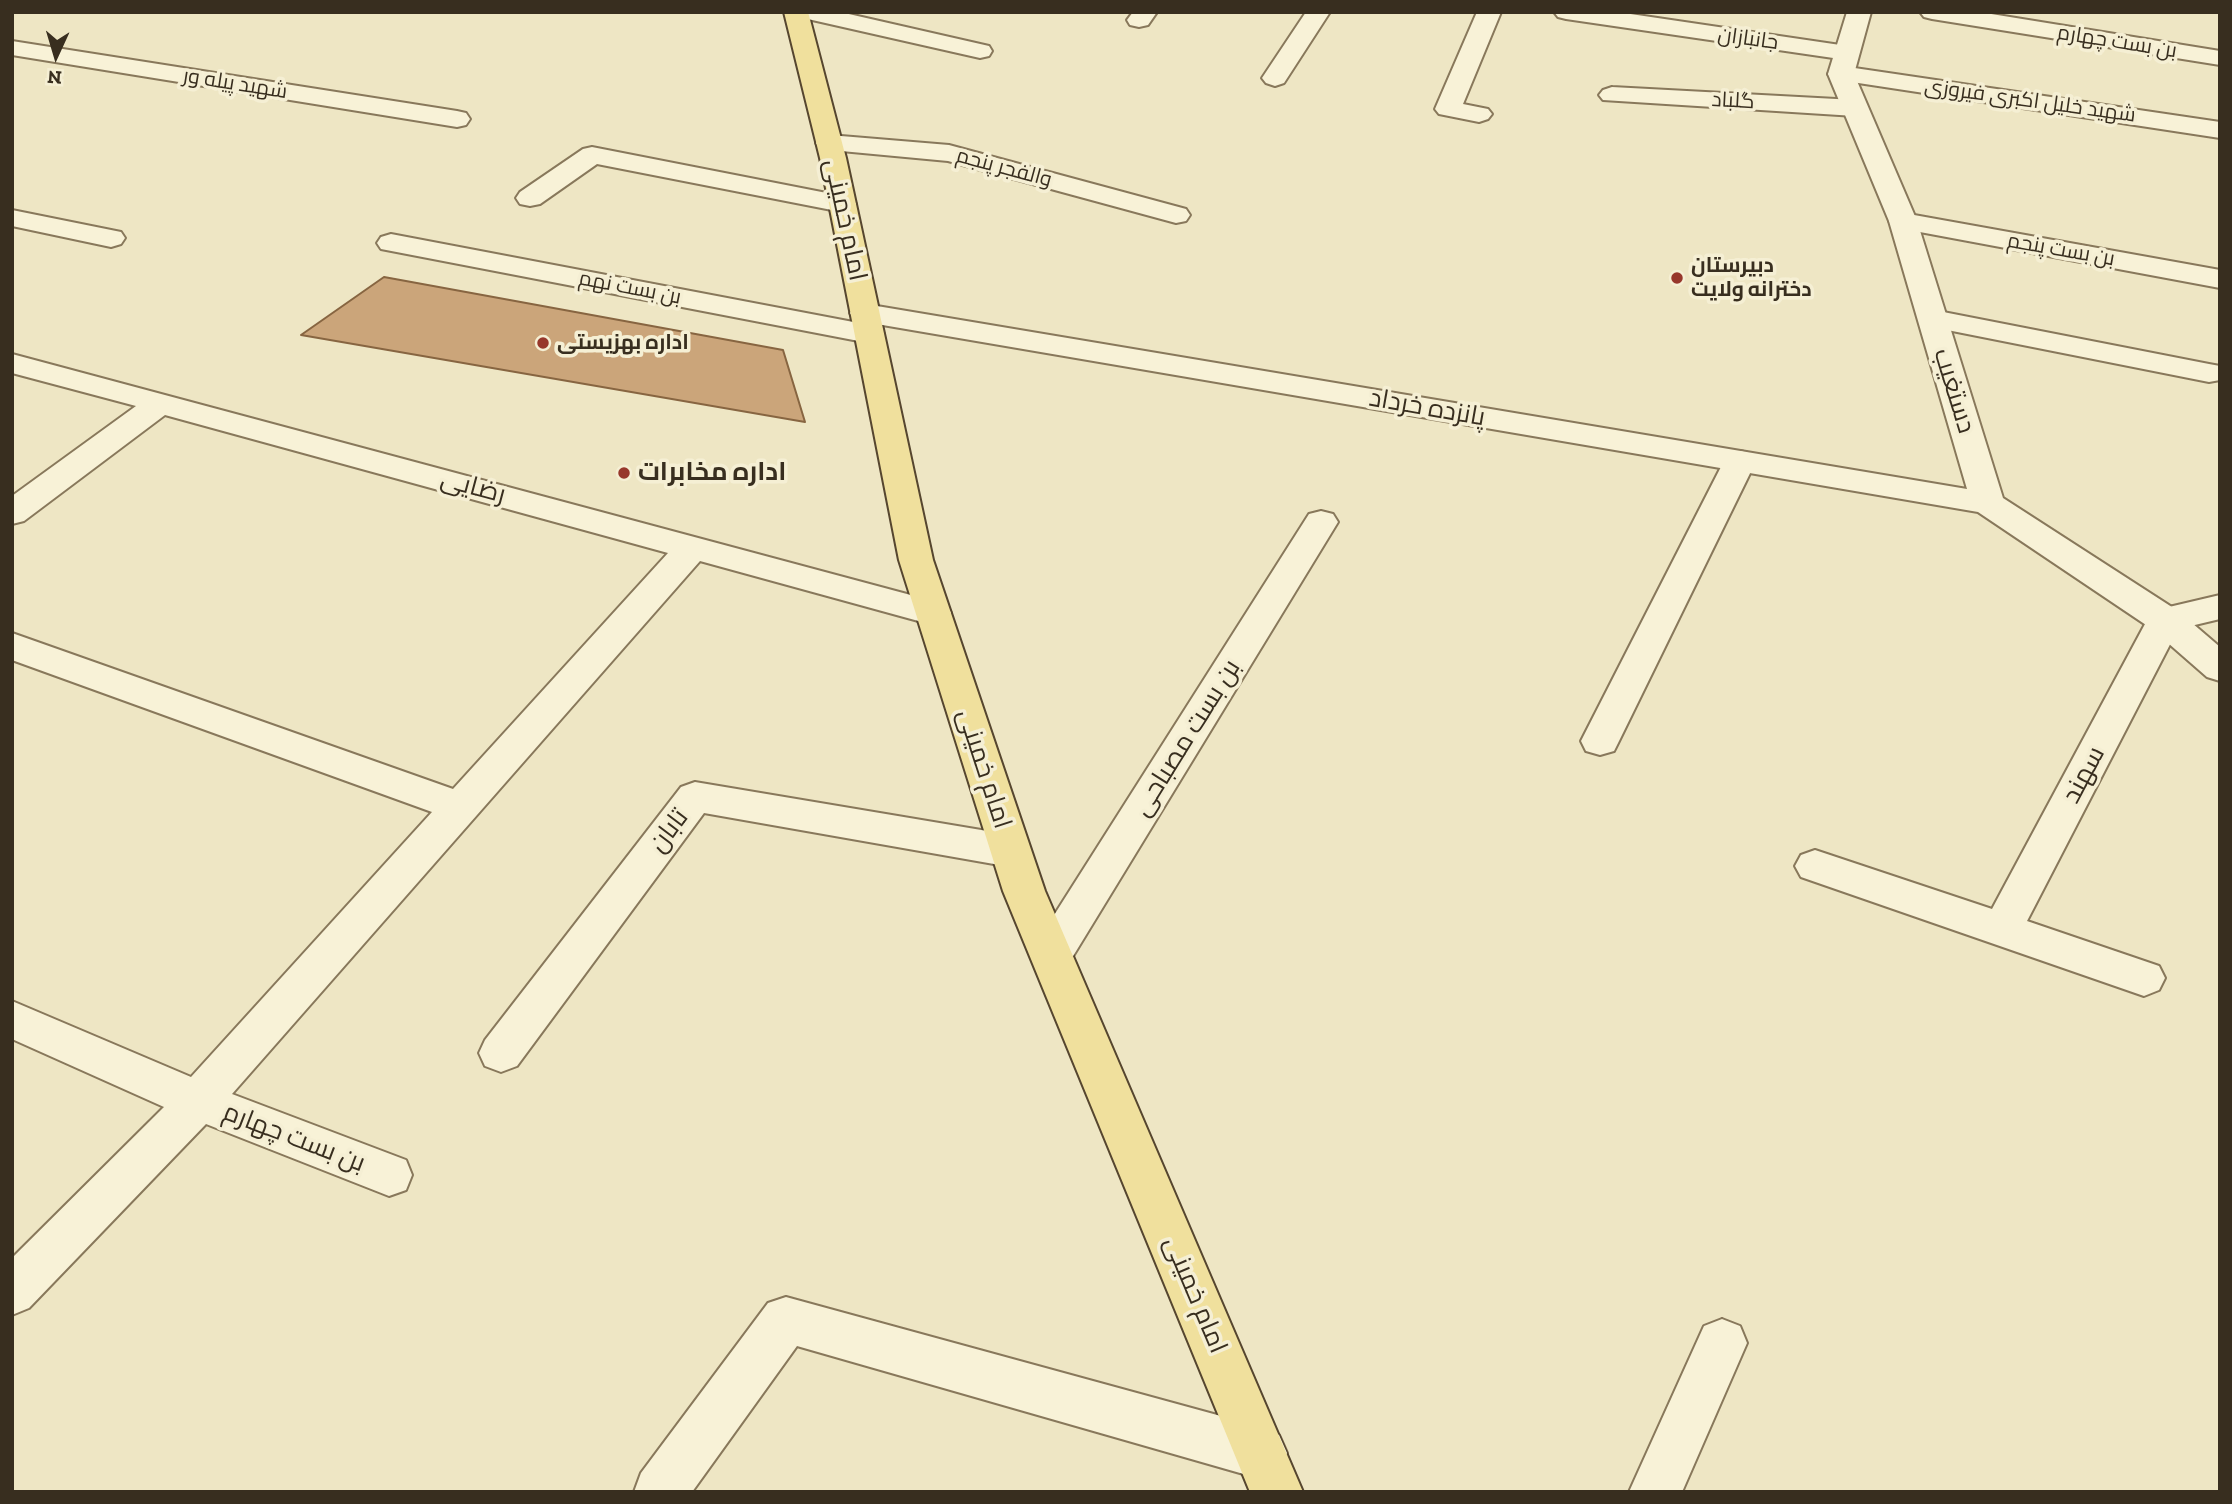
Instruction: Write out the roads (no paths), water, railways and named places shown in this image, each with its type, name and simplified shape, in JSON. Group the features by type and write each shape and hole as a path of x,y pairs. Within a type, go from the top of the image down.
{"main road":[{"name":"امام خمینی","path":"796,12 829,143 916,560 933,613 1024,891 1269,1472"}],"street":[{"path":"807,12 980,51"},
{"path":"1275,78 1318,12"},
{"path":"1479,114 1448,109 1489,12"},
{"name":"جانبازان","path":"1566,12 1844,64"},
{"path":"1844,64 1859,12"},
{"name":"بن بست چهارم","path":"1932,12 2220,58"},
{"name":"شهید پیله ور","path":"12,48 457,119"},
{"name":"دستغیب","path":"1844,64 1855,108 1903,221 1989,503"},
{"name":"شهید خلیل اکبری فیروزی","path":"1844,64 2220,130"},
{"name":"گلباد","path":"1612,95 1855,108"},
{"name":"والفجر پنجم","path":"829,143 949,153 1176,215"},
{"path":"530,198 592,155 842,204"},
{"path":"12,218 111,238"},
{"name":"بن بست پنجم","path":"1903,221 2220,279"},
{"name":"بن بست نهم","path":"391,243 867,324"},
{"path":"1933,319 2209,373"},
{"name":"پانزده خرداد","path":"867,324 1740,461 1989,503"},
{"name":"رضایی","path":"12,363 933,613"},
{"path":"12,513 162,402"},
{"path":"1600,741 1740,461"},
{"path":"1989,503 2165,620 2220,668"},
{"name":"بن بست مصباحی","path":"1052,954 1321,522"},
{"path":"12,1292 198,1101 693,547"},
{"path":"2165,620 2220,607"},
{"name":"سهند","path":"2002,930 2165,620"},
{"path":"12,646 460,807"},
{"name":"تابان","path":"501,1053 695,797 1011,850"},
{"path":"1815,866 2144,978"},
{"name":"بن بست چهارم","path":"12,1019 198,1101 389,1175"},
{"path":"660,1492 786,1320 1269,1472"},
{"path":"1655,1492 1723,1343"}],"place":[{"name":"دبیرستان دخترانه ولایت","path":"1677,278"},
{"name":"اداره بهزیستی","path":"543,343"},
{"name":"اداره مخابرات","path":"624,473"}]}
